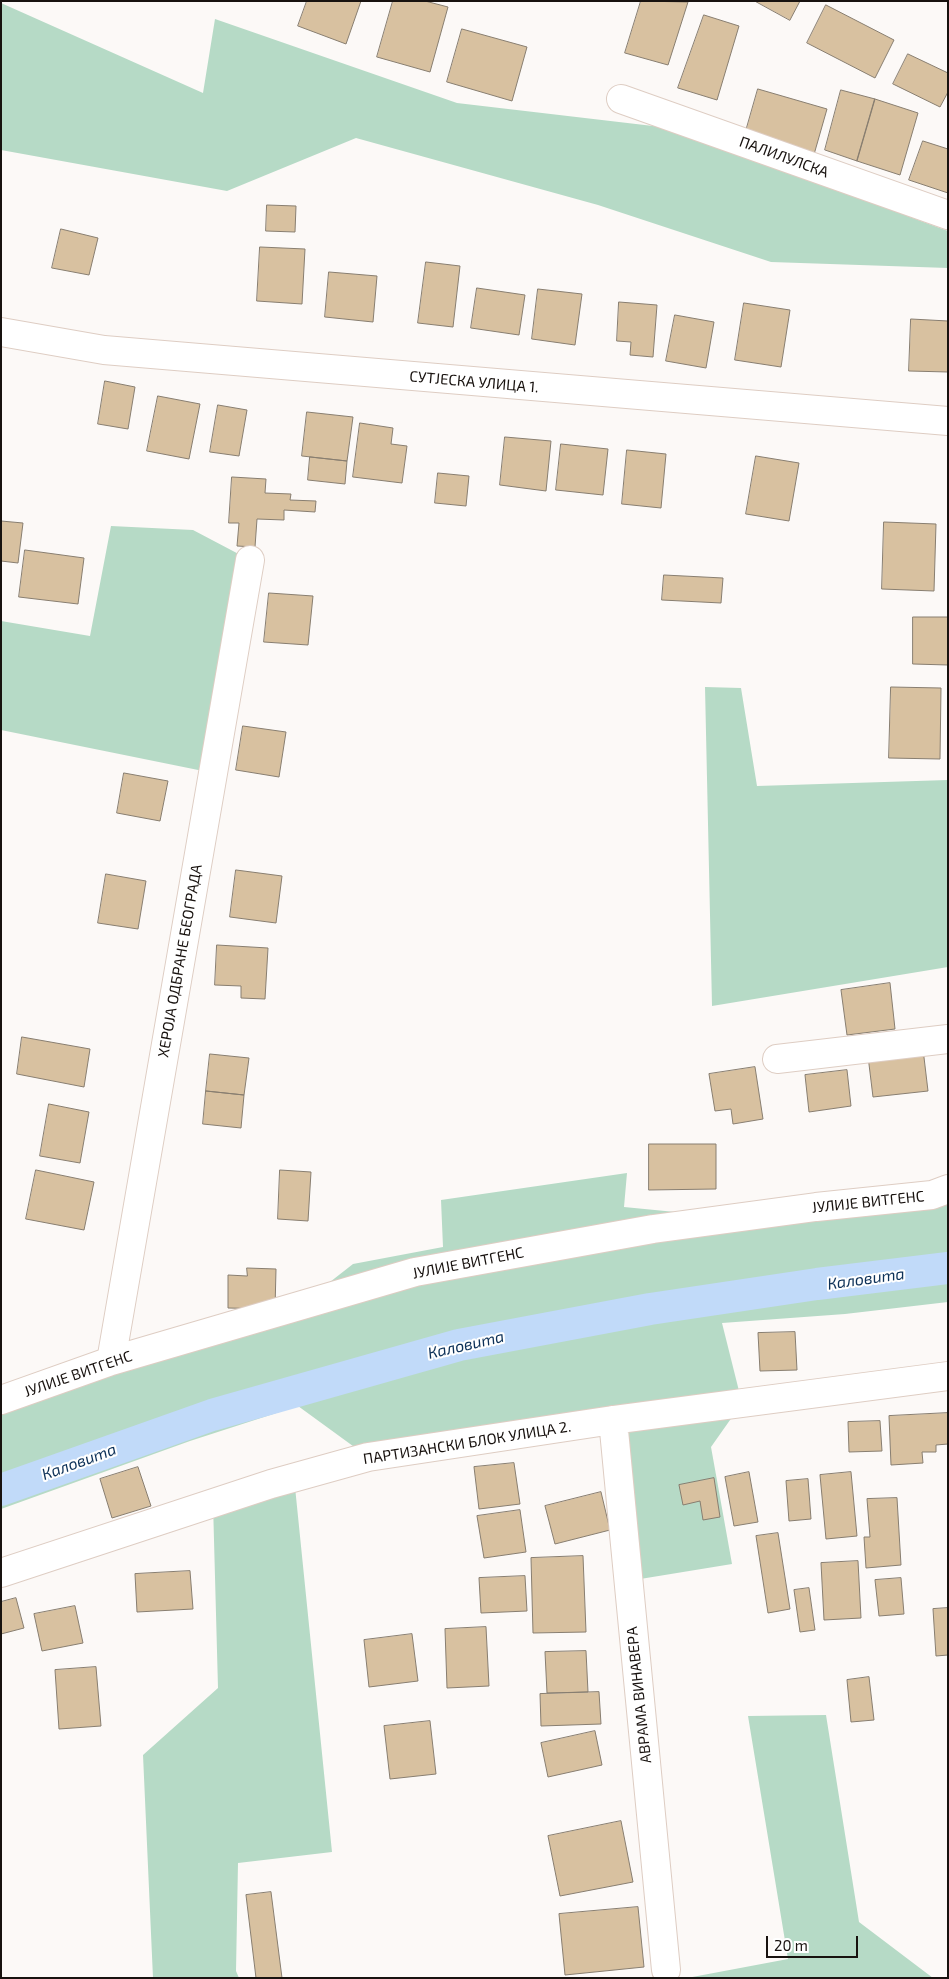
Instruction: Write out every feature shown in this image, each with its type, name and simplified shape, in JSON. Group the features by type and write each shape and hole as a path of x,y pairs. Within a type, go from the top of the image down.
{"street":[{"name":"ПАЛИЛУЛСКА","path":"620,99 948,215"},
{"name":"СУТЈЕСКА УЛИЦА 1.","path":"1,332 104,350 948,421"},
{"name":"ХЕРОЈА ОДБРАНЕ БЕОГРАДА","path":"111,1361 250,560"},
{"path":"777,1059 948,1039"},
{"name":"ЈУЛИЈЕ ВИТГЕНС","path":"1,1400 111,1361 415,1272 653,1229 816,1207 932,1195 948,1189"},
{"name":"ПАРТИЗАНСКИ БЛОК УЛИЦА 2.","path":"1,1572 271,1484 368,1457 613,1420 948,1376"},
{"name":"АВРАМА ВИНАВЕРА","path":"613,1420 666,1970"}],"green space":[{"path":"1,3 203,93 215,19 457,103 670,128 948,231 948,268 771,262 598,205 356,138 227,191 1,150"},
{"path":"111,526 193,530 250,560 213,773 1,730 1,621 90,636"},
{"path":"705,687 741,688 757,786 948,780 948,967 712,1006"},
{"path":"627,1173 624,1207 737,1218 948,1197 948,1302 845,1314 722,1323 742,1403 711,1447 732,1564 628,1581 613,1420 368,1457 298,1406 190,1441 1,1509 1,1400 298,1307 353,1264 443,1247 441,1200"},
{"path":"294,1477 332,1852 238,1863 236,1971 239,1978 153,1978 143,1755 218,1688 213,1503"},
{"path":"826,1715 859,1922 933,1978 687,1978 788,1959 748,1716"}],"building":[{"path":"307,1 361,1 346,44 298,26"},
{"path":"393,1 425,1 448,7 430,72 377,57"},
{"path":"641,1 688,2 668,65 625,53"},
{"path":"755,1 800,1 790,20"},
{"path":"826,5 894,40 875,78 807,43"},
{"path":"704,15 739,26 717,100 678,88"},
{"path":"462,29 527,47 512,101 447,82"},
{"path":"908,54 948,73 948,92 940,107 893,84"},
{"path":"758,89 827,109 813,158 744,138"},
{"path":"841,90 875,99 857,161 825,150"},
{"path":"875,99 918,113 900,175 857,161"},
{"path":"923,141 948,149 948,193 909,180"},
{"path":"267,205 296,206 295,232 266,231"},
{"path":"61,229 98,238 89,275 52,268"},
{"path":"260,247 305,249 302,304 257,301"},
{"path":"426,262 460,266 453,327 418,323"},
{"path":"329,272 377,276 373,322 325,317"},
{"path":"477,288 525,295 519,335 471,328"},
{"path":"538,289 582,294 575,345 532,339"},
{"path":"619,302 657,305 653,357 630,355 631,342 617,341"},
{"path":"744,303 790,310 781,367 735,360"},
{"path":"675,315 714,322 706,368 666,361"},
{"path":"911,319 948,321 948,372 909,371"},
{"path":"105,381 135,387 128,429 98,424"},
{"path":"158,396 200,404 189,459 147,451"},
{"path":"218,405 247,410 239,456 210,452"},
{"path":"307,412 353,417 347,461 302,456"},
{"path":"360,423 393,428 391,444 407,446 402,483 353,477"},
{"path":"505,437 551,441 546,491 500,485"},
{"path":"561,444 608,449 603,495 556,490"},
{"path":"627,450 666,454 661,508 622,504"},
{"path":"756,456 799,463 789,521 746,514"},
{"path":"310,457 347,461 345,484 308,480"},
{"path":"438,473 469,476 466,506 435,503"},
{"path":"232,477 266,479 265,493 291,494 290,500 316,501 315,512 284,510 284,520 257,519 255,547 237,546 239,523 229,523"},
{"path":"1,521 23,523 18,563 1,561"},
{"path":"884,522 936,524 934,591 882,589"},
{"path":"25,550 84,558 78,604 19,597"},
{"path":"664,575 723,578 721,603 662,600"},
{"path":"269,593 313,596 308,645 264,642"},
{"path":"913,617 948,617 948,665 913,664"},
{"path":"891,687 941,688 940,759 889,758"},
{"path":"243,726 286,732 279,777 236,770"},
{"path":"124,773 168,781 160,821 117,813"},
{"path":"236,870 282,876 276,923 230,917"},
{"path":"106,874 146,881 138,929 98,923"},
{"path":"217,945 268,948 265,999 241,998 241,986 215,985"},
{"path":"890,983 895,1029 847,1035 841,990"},
{"path":"22,1037 90,1049 84,1087 17,1074"},
{"path":"923,1049 928,1091 873,1097 868,1056"},
{"path":"210,1054 249,1058 244,1095 206,1091"},
{"path":"755,1067 763,1119 733,1124 731,1109 715,1111 709,1074"},
{"path":"847,1070 851,1106 809,1112 805,1075"},
{"path":"206,1091 244,1095 241,1128 203,1124"},
{"path":"49,1104 89,1112 80,1163 40,1156"},
{"path":"649,1144 716,1144 716,1189 649,1190"},
{"path":"36,1170 94,1182 84,1230 26,1219"},
{"path":"280,1170 311,1172 308,1221 278,1219"},
{"path":"247,1268 276,1269 275,1309 228,1308 228,1275 247,1276"},
{"path":"795,1332 797,1370 760,1371 758,1333"},
{"path":"948,1413 948,1444 936,1445 936,1452 922,1452 923,1463 891,1465 889,1416"},
{"path":"880,1421 882,1451 849,1452 848,1422"},
{"path":"514,1463 520,1504 479,1509 474,1467"},
{"path":"138,1467 151,1506 112,1518 100,1479"},
{"path":"749,1472 758,1522 734,1526 725,1477"},
{"path":"851,1472 857,1536 826,1539 820,1475"},
{"path":"714,1478 720,1517 703,1520 700,1501 683,1505 679,1485"},
{"path":"808,1479 811,1519 789,1521 786,1481"},
{"path":"601,1492 610,1530 555,1544 545,1506"},
{"path":"897,1498 901,1565 866,1568 864,1537 870,1537 867,1499"},
{"path":"520,1510 526,1552 484,1558 477,1516"},
{"path":"778,1533 790,1609 768,1613 756,1536"},
{"path":"583,1556 586,1632 533,1633 531,1558"},
{"path":"858,1561 861,1618 824,1620 821,1563"},
{"path":"190,1571 193,1609 137,1612 135,1574"},
{"path":"525,1576 527,1611 481,1613 479,1578"},
{"path":"901,1578 904,1614 879,1616 875,1580"},
{"path":"809,1588 815,1630 800,1632 794,1590"},
{"path":"16,1598 24,1628 1,1634 1,1602"},
{"path":"75,1606 83,1643 42,1651 34,1614"},
{"path":"948,1608 948,1655 936,1656 933,1609"},
{"path":"486,1627 489,1686 447,1688 445,1629"},
{"path":"412,1634 418,1681 369,1687 364,1640"},
{"path":"586,1651 588,1692 547,1693 545,1652"},
{"path":"96,1667 101,1726 59,1729 55,1670"},
{"path":"869,1677 874,1720 851,1722 847,1680"},
{"path":"599,1692 601,1724 541,1726 540,1694"},
{"path":"430,1721 436,1774 390,1779 384,1726"},
{"path":"595,1731 602,1765 548,1777 541,1743"},
{"path":"621,1821 633,1882 560,1896 548,1836"},
{"path":"271,1892 282,1978 256,1978 246,1895"},
{"path":"638,1907 644,1967 565,1975 559,1914"}],"waterway":[{"name":"Каловита","path":"1,1490 212,1415 459,1345 650,1309 817,1284 948,1268"}]}
